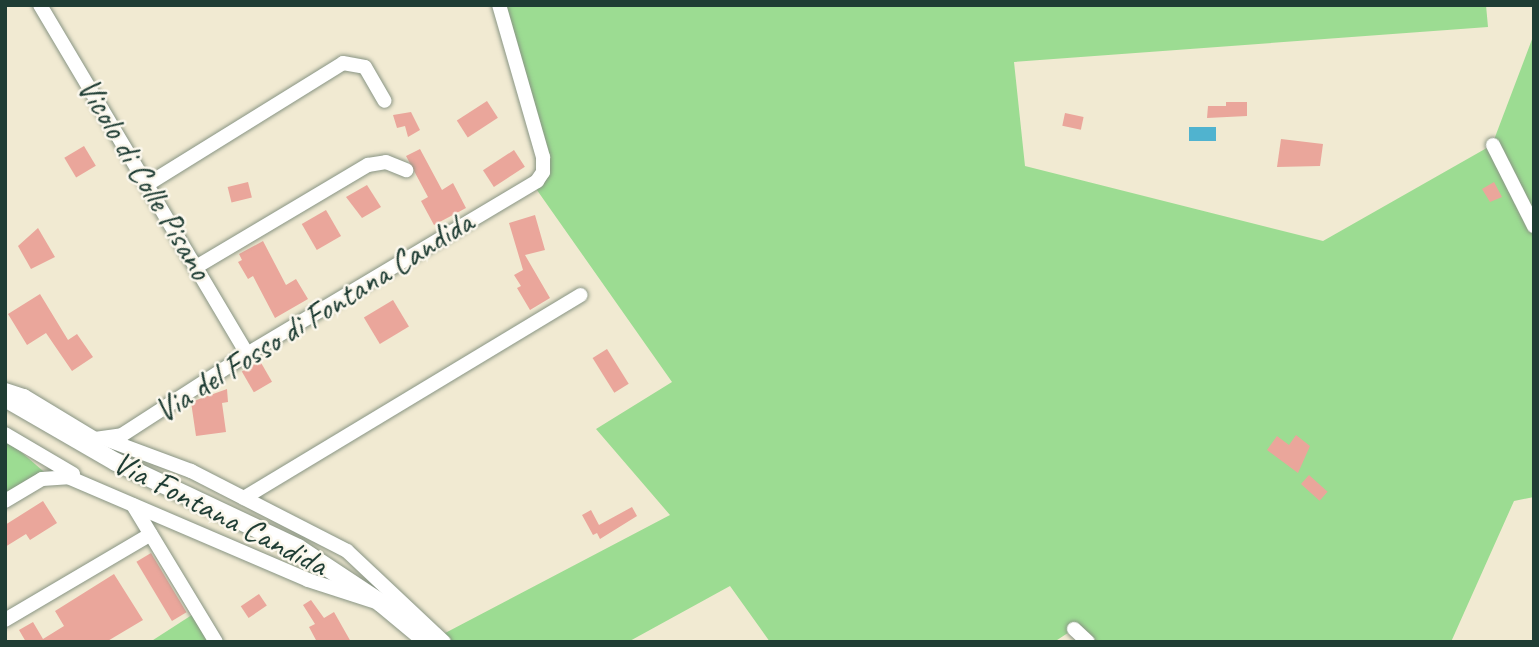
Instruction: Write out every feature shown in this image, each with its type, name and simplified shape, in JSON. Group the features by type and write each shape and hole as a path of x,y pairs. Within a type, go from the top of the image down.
{"main road":[{"name":"Via Fontana Candida","path":"5,398 85,446 281,539 381,603 422,640"}],"street":[{"name":"Vicolo di Colle Pisano","path":"40,5 247,354"},
{"name":"Via del Fosso di Fontana Candida","path":"107,439 137,426 247,354 532,183 543,172 543,157 499,5"},
{"path":"148,184 343,63 365,66 385,101"},
{"path":"1493,145 1534,226"},
{"path":"196,267 368,165 386,162 406,170"},
{"path":"244,498 580,295"},
{"path":"5,390 24,396 85,434 107,439 177,465 347,551 444,642"},
{"path":"5,434 98,489 308,580 381,603"},
{"path":"5,501 55,476 98,489"},
{"path":"134,505 216,642"},
{"path":"5,620 151,534"},
{"path":"1074,629 1088,642"}],"green space":[{"path":"499,5 1486,5 1488,27 1014,62 1025,166 1323,241 1492,145 1534,34 1534,497 1514,501 1451,642 1088,642 1074,629 1054,642 770,642 730,586 628,642 428,642 670,515 596,429 672,382 532,183 543,172"},
{"path":"5,438 50,477 5,501"},
{"path":"198,611 216,642 150,642"}],"water":[{"path":"1189,127 1216,127 1216,141 1189,141"}],"building":[{"path":"487,101 498,118 468,137 457,121"},
{"path":"1226,102 1247,102 1247,116 1207,118 1208,106 1226,106"},
{"path":"411,112 420,130 408,137 405,126 397,128 393,115"},
{"path":"1065,113 1084,117 1081,130 1062,126"},
{"path":"1281,139 1323,144 1320,166 1277,167"},
{"path":"84,146 96,166 76,178 64,158"},
{"path":"420,149 442,190 453,183 466,208 434,225 421,201 428,197 406,156"},
{"path":"514,150 525,167 494,187 483,170"},
{"path":"248,182 252,198 231,203 228,187"},
{"path":"1494,182 1502,197 1490,202 1482,189"},
{"path":"367,185 381,207 362,218 346,197"},
{"path":"326,210 341,236 317,250 302,224"},
{"path":"535,215 545,250 525,255 550,298 530,310 517,288 521,286 514,275 523,270 509,223"},
{"path":"38,228 55,257 31,269 18,246"},
{"path":"263,241 286,285 296,279 308,299 275,318 253,276 248,279 238,262 242,260 239,254"},
{"path":"40,294 68,340 77,334 93,357 72,371 46,333 27,345 8,314"},
{"path":"393,300 409,327 380,344 364,318"},
{"path":"607,349 629,384 614,393 593,358"},
{"path":"260,361 272,382 254,392 242,372"},
{"path":"227,389 228,402 222,403 226,432 196,436 191,402"},
{"path":"1296,435 1310,446 1298,473 1267,450 1277,436 1289,445"},
{"path":"1309,475 1328,492 1320,501 1301,484"},
{"path":"43,501 57,523 30,540 26,534 5,547 5,525"},
{"path":"632,507 637,516 600,539 597,533 593,535 582,515 591,510 599,525"},
{"path":"151,553 187,612 172,621 136,562"},
{"path":"114,574 143,620 106,642 26,642 19,630 33,622 43,639 64,626 55,611"},
{"path":"259,594 267,606 249,618 241,606"},
{"path":"311,600 324,618 334,612 351,642 317,642 309,627 315,624 303,605"}]}
